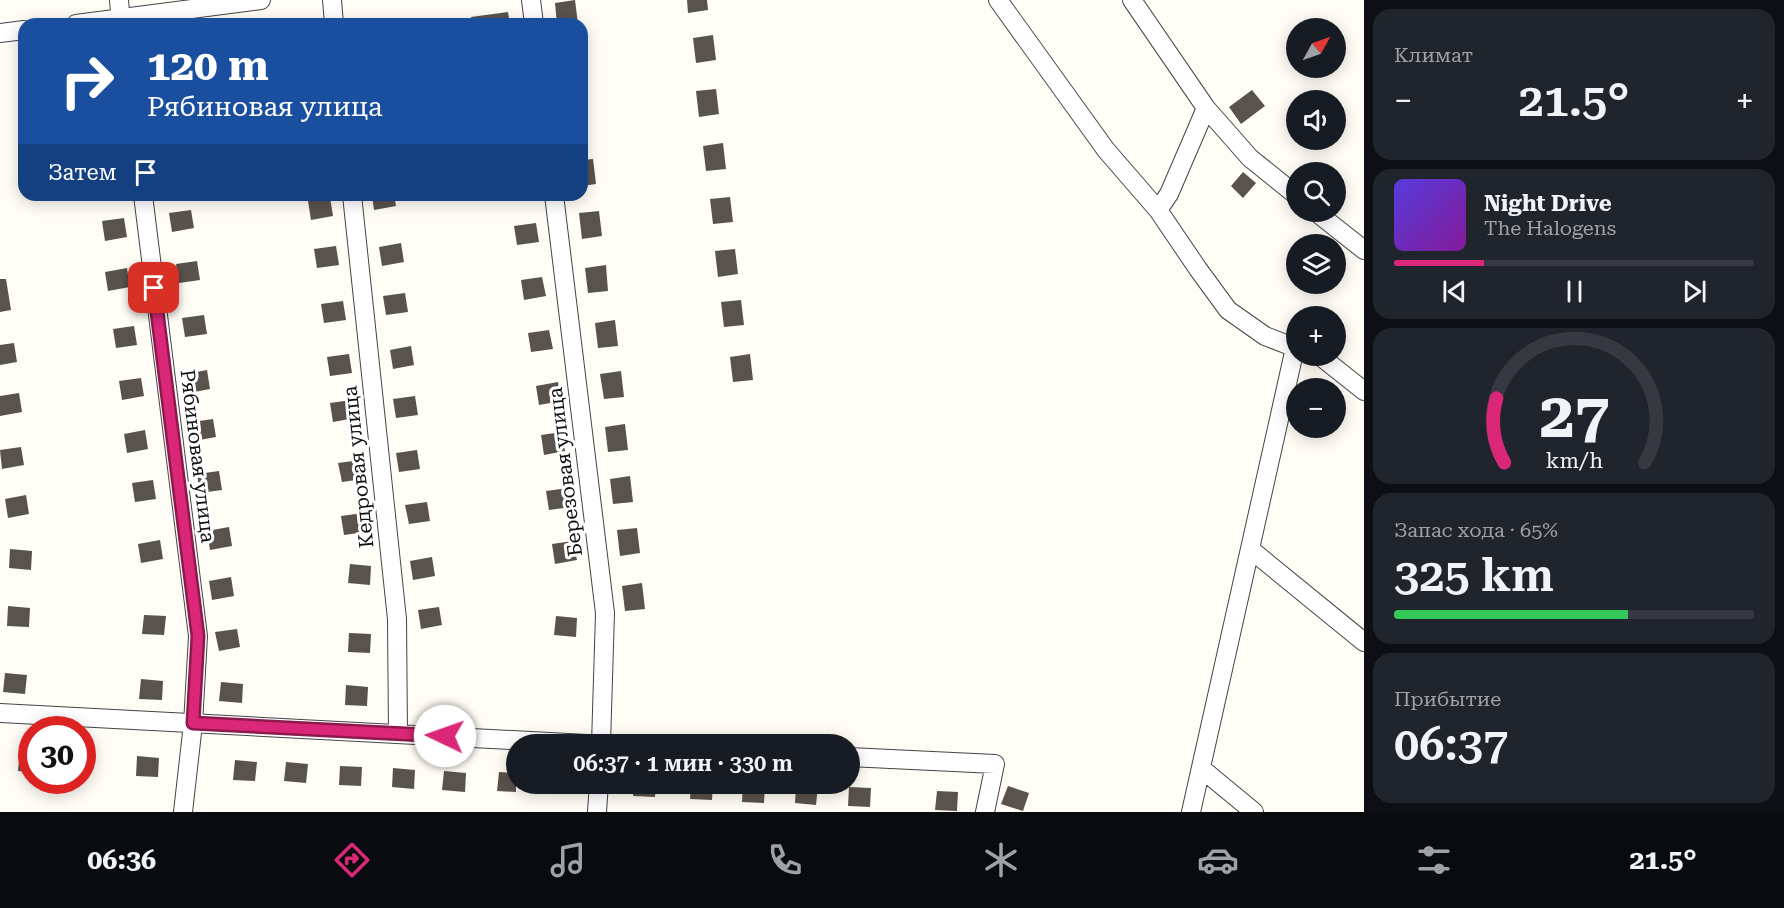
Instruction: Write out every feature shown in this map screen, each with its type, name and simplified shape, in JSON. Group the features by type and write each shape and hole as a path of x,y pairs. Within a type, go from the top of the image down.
{"street":[{"path":"118,0 121,18"},
{"path":"141,18 261,0"},
{"path":"332,0 334,18"},
{"path":"531,0 533,18"},
{"path":"998,0 1106,150 1158,210 1228,310 1266,336 1286,344"},
{"path":"1132,0 1206,108 1250,158 1286,187"},
{"path":"0,33 18,31"},
{"path":"1158,210 1168,194 1206,108"},
{"name":"Рябиновая улица","path":"144,201 198,636 193,723 183,812"},
{"name":"Кедровая улица","path":"353,201 397,619 398,734"},
{"name":"Березовая улица","path":"555,201 604,613 601,734"},
{"path":"1329,222 1364,250"},
{"path":"1191,812 1292,366"},
{"path":"1333,366 1364,391"},
{"path":"1250,549 1364,642"},
{"path":"0,713 506,740"},
{"path":"860,758 995,764 985,812"},
{"path":"1202,769 1254,812"},
{"path":"597,812 598,794"}],"building":[{"path":"575,0 577,18 556,18 555,3"},
{"path":"687,0 707,0 708,10 688,13"},
{"path":"508,12 509,18 471,18"},
{"path":"713,35 716,60 696,63 693,38"},
{"path":"716,89 719,114 699,117 696,91"},
{"path":"1252,90 1265,106 1241,124 1229,107"},
{"path":"723,143 726,169 706,171 703,146"},
{"path":"588,159 593,159 596,184 588,185"},
{"path":"1243,172 1256,183 1243,198 1231,186"},
{"path":"730,197 733,222 713,224 710,199"},
{"path":"308,201 331,201 333,216 311,220"},
{"path":"373,201 395,201 396,206 374,210"},
{"path":"191,210 194,228 172,232 169,213"},
{"path":"599,211 602,236 582,239 579,213"},
{"path":"124,218 127,237 105,241 102,221"},
{"path":"536,223 539,242 517,245 514,226"},
{"path":"401,243 404,262 382,266 379,247"},
{"path":"336,246 339,265 317,268 314,249"},
{"path":"735,249 738,274 718,277 715,251"},
{"path":"197,261 200,280 179,283 176,264"},
{"path":"606,265 608,291 588,293 585,268"},
{"path":"127,268 130,287 108,291 105,272"},
{"path":"542,277 546,296 524,300 521,280"},
{"path":"0,279 6,279 11,310 0,312"},
{"path":"405,293 408,312 386,315 383,296"},
{"path":"741,300 744,325 724,327 721,302"},
{"path":"343,301 346,320 324,323 321,304"},
{"path":"204,315 207,334 185,337 182,318"},
{"path":"615,320 618,346 598,348 595,323"},
{"path":"134,326 137,345 116,348 113,329"},
{"path":"549,330 553,349 531,352 528,333"},
{"path":"14,343 17,362 0,365 0,345"},
{"path":"411,346 414,365 393,369 390,350"},
{"path":"349,354 352,373 330,376 327,357"},
{"path":"750,354 753,380 733,382 730,357"},
{"path":"207,370 210,389 189,393 186,374"},
{"path":"621,371 624,397 604,399 600,374"},
{"path":"141,378 144,396 122,400 119,381"},
{"path":"558,382 561,401 539,405 536,386"},
{"path":"19,393 22,412 0,416 0,396"},
{"path":"415,396 418,415 396,418 393,399"},
{"path":"351,400 355,418 333,422 330,403"},
{"path":"213,419 216,437 194,441 192,422"},
{"path":"625,424 628,450 608,452 605,427"},
{"path":"145,430 148,449 127,453 124,434"},
{"path":"562,432 565,451 544,455 541,435"},
{"path":"21,447 24,465 2,469 0,450"},
{"path":"417,450 420,469 399,472 396,453"},
{"path":"360,460 363,479 342,482 338,463"},
{"path":"219,471 222,490 200,493 197,474"},
{"path":"630,476 633,502 613,504 610,479"},
{"path":"153,480 156,499 135,502 132,483"},
{"path":"568,488 571,507 549,510 546,491"},
{"path":"26,495 29,514 8,518 5,499"},
{"path":"427,502 430,521 409,524 405,505"},
{"path":"363,513 366,532 344,535 341,516"},
{"path":"229,527 232,546 210,550 207,531"},
{"path":"637,528 640,553 620,556 617,530"},
{"path":"160,540 163,559 141,563 138,544"},
{"path":"573,541 577,560 555,564 552,544"},
{"path":"10,549 32,551 31,570 9,568"},
{"path":"432,557 435,576 413,580 410,561"},
{"path":"350,564 371,566 370,585 348,583"},
{"path":"231,577 234,596 212,600 209,581"},
{"path":"642,583 645,609 625,611 622,586"},
{"path":"8,606 30,608 29,627 7,626"},
{"path":"439,607 442,625 421,629 418,610"},
{"path":"144,615 166,616 164,635 142,634"},
{"path":"556,616 577,618 576,637 554,635"},
{"path":"237,629 240,647 219,651 215,632"},
{"path":"349,633 371,634 370,653 348,652"},
{"path":"5,673 27,675 25,694 3,692"},
{"path":"141,679 163,681 162,700 139,699"},
{"path":"221,682 243,684 242,703 219,701"},
{"path":"346,685 368,687 367,706 345,705"},
{"path":"137,756 159,758 158,777 136,776"},
{"path":"235,760 257,762 255,781 233,780"},
{"path":"286,762 308,764 306,783 284,781"},
{"path":"340,766 362,767 361,786 339,785"},
{"path":"393,768 415,770 414,789 392,787"},
{"path":"444,771 466,773 465,792 442,790"},
{"path":"499,772 506,772 506,791 497,791"},
{"path":"1008,786 1029,793 1023,811 1001,804"},
{"path":"860,788 871,788 870,807 848,806 849,794 860,794"},
{"path":"937,791 958,792 957,811 935,810"},
{"path":"633,794 655,794 655,797 633,796"},
{"path":"690,794 712,794 712,800 690,799"},
{"path":"742,794 764,794 764,803 742,802"},
{"path":"795,794 817,794 816,805 795,803"}],"route":[{"path":"154,288 198,636 193,723 445,736"}]}
